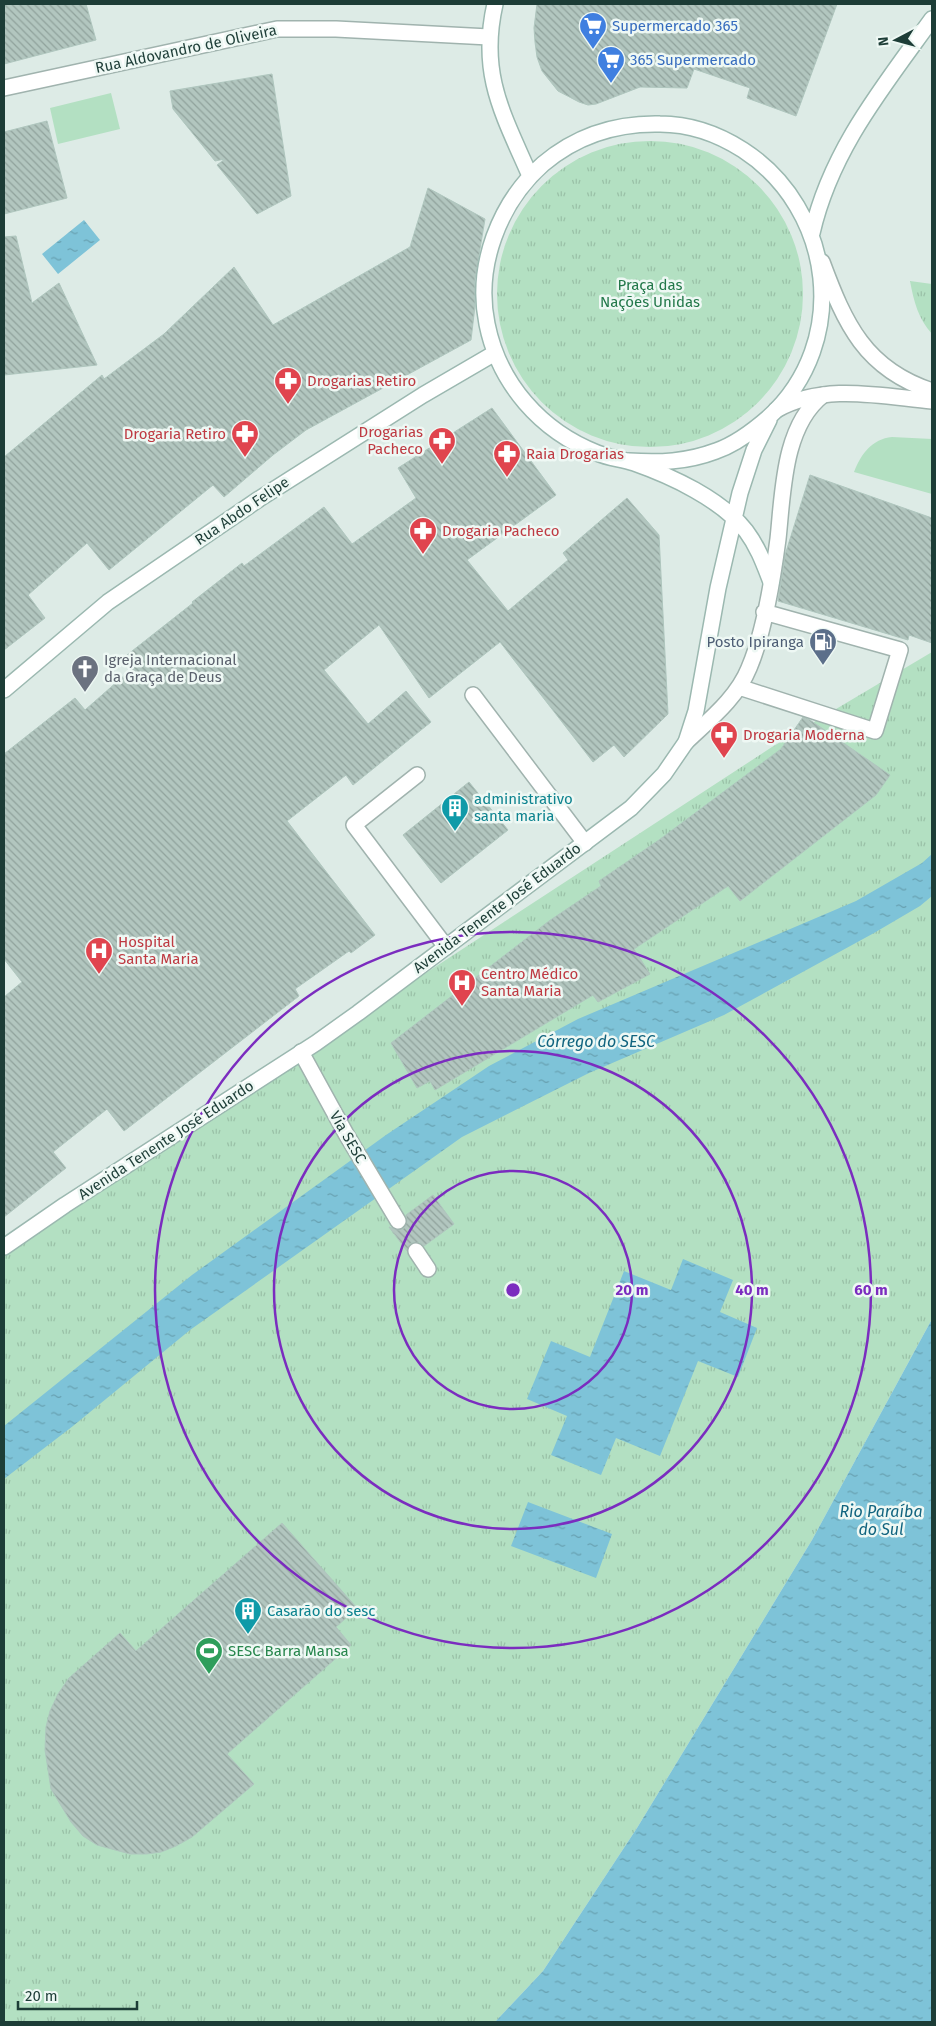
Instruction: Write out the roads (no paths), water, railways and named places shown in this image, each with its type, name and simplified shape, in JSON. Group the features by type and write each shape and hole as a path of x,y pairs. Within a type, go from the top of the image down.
{"main road":[{"path":"495,4 489,37 490,69 495,93 530,176"},
{"path":"812,233 827,181 845,146 865,113 932,19"},
{"name":"Rua Aldovandro de Oliveira","path":"4,88 277,29 336,29 489,37"},
{"path":"629,461 674,462 718,451 756,428 776,410 798,380 813,349 821,316 822,282 812,233 798,205 779,180 756,158 730,142 701,130 670,124 639,123 609,128 580,139 553,156 530,176 511,202 496,230 488,260 484,291 487,322 495,353 526,405 548,425 572,442 600,454 629,461 690,488 734,518 755,545 770,582"},
{"path":"816,248 836,300 866,350 891,373 914,385 932,391"},
{"name":"Rua Abdo Felipe","path":"4,690 108,602 227,521 423,395 495,353"},
{"path":"776,410 802,398 823,394 868,393 932,401"},
{"path":"686,742 731,698 749,669 756,650 770,582 788,456 796,434 807,414 816,400 823,394"},
{"name":"Avenida Tenente José Eduardo","path":"4,1247 358,1013 631,808 664,774 686,742 696,711 718,588 734,518 751,457 776,410"},
{"path":"739,687 874,731 900,650 764,612"},
{"path":"473,695 585,843"},
{"path":"417,775 354,824 446,947"},
{"name":"Via SESC","path":"301,1052 346,1134 398,1221"},
{"path":"416,1251 428,1269"}],"water":[{"path":"84,220 100,240 58,274 42,254"},
{"name":"Córrego do SESC","path":"932,854 932,896 920,906 724,1015 589,1073 462,1137 190,1330 73,1426 4,1479 4,1426 192,1275 386,1135 489,1066 578,1019 856,901 922,863"},
{"path":"683,1259 733,1280 720,1312 757,1328 738,1377 698,1361 660,1456 616,1438 601,1475 551,1455 567,1416 527,1399 551,1341 590,1357 624,1271 671,1290"},
{"name":"Rio Paraíba do Sul","path":"932,1319 932,2022 495,2022 543,1971 637,1828 812,1540"},
{"path":"528,1502 612,1534 596,1578 511,1546"}],"place":[{"name":"Supermercado 365","path":"593,50"},
{"name":"365 Supermercado","path":"611,84"},
{"name":"Drogarias Retiro","path":"288,405"},
{"name":"Drogaria Retiro","path":"245,458"},
{"name":"Drogarias Pacheco","path":"442,465"},
{"name":"Raia Drogarias","path":"507,478"},
{"name":"Drogaria Pacheco","path":"423,555"},
{"name":"Posto Ipiranga","path":"823,666"},
{"name":"Igreja Internacional da Graça de Deus","path":"85,693"},
{"name":"Drogaria Moderna","path":"724,759"},
{"name":"administrativo santa maria","path":"455,832"},
{"name":"Hospital Santa Maria","path":"99,975"},
{"name":"Centro Médico Santa Maria","path":"462,1007"},
{"name":"Casarão do sesc","path":"248,1635"},
{"name":"SESC Barra Mansa","path":"209,1675"}],"park label":[{"name":"Praça das Nações Unidas","path":"650,294"}]}
